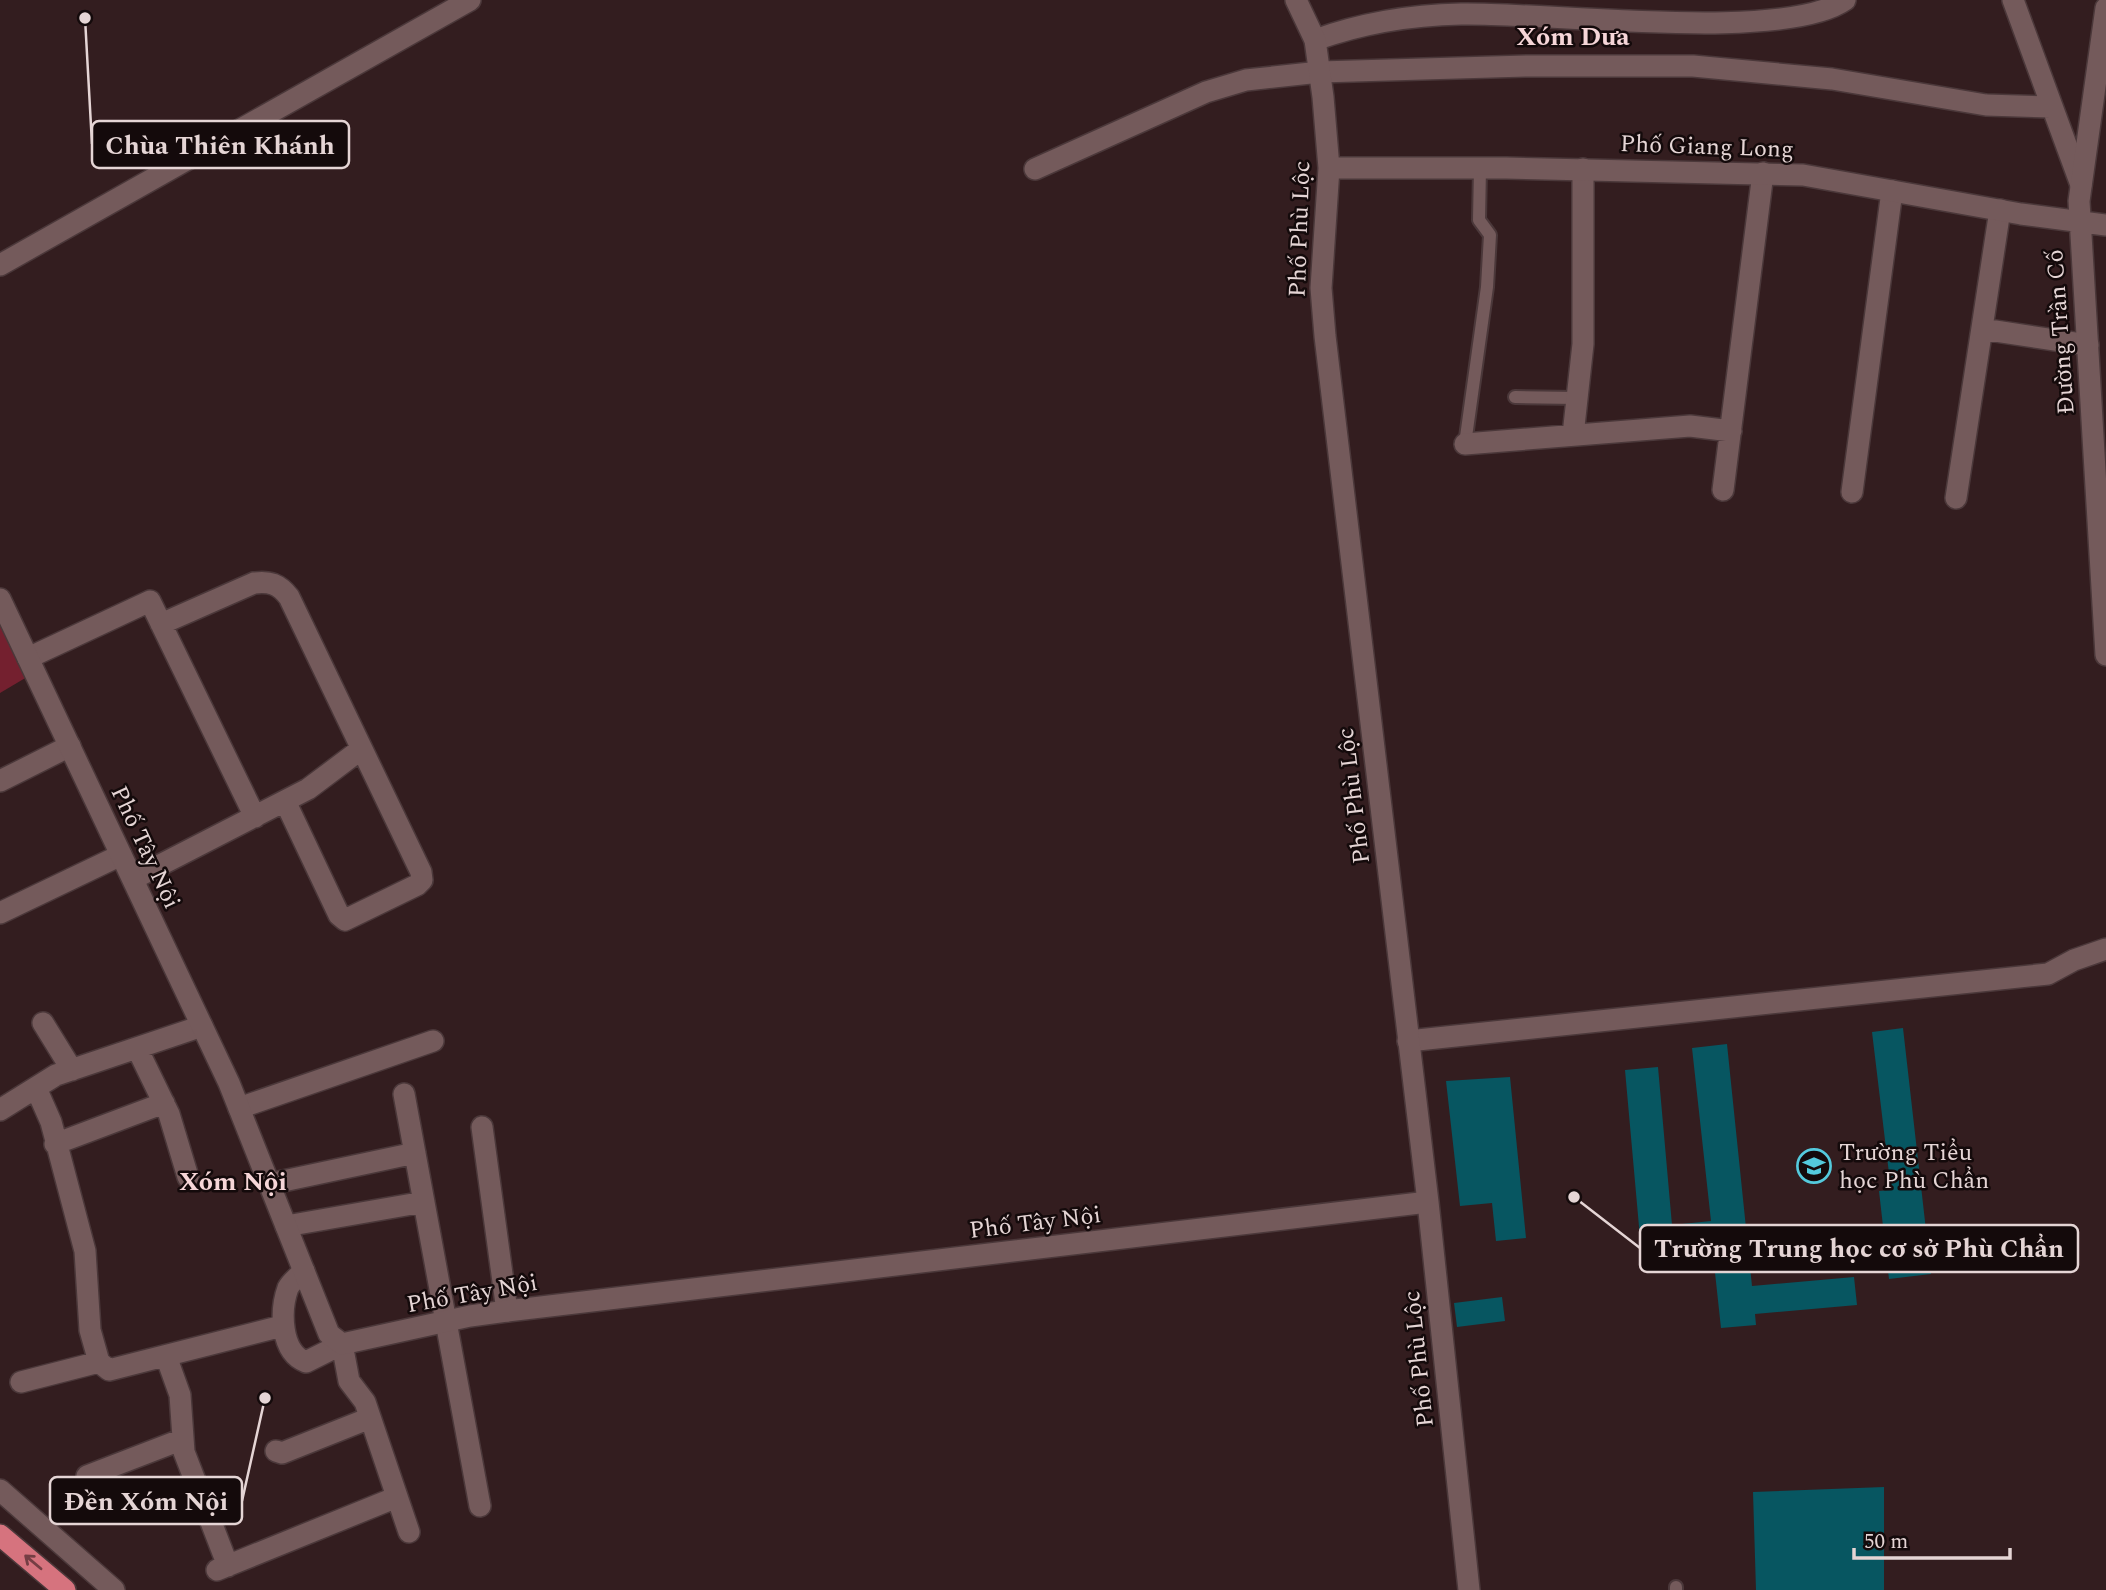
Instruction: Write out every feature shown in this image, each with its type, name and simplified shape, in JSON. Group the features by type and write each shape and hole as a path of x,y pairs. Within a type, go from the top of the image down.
{"highway":[{"path":"0,1535 65,1590"}],"street":[{"name":"Phố Phù Lộc","path":"1296,0 1315,40 1320,72 1329,168 1321,288 1428,1202 1469,1590"},
{"path":"1315,40 1360,24 1458,14 1712,23 1793,17 1831,10 1845,0"},
{"path":"2013,0 2081,185"},
{"path":"0,265 460,3"},
{"name":"Đường Trần Cố","path":"2106,8 2081,185 2080,219 2106,655"},
{"path":"1035,169 1206,92 1246,80 1320,72 1528,66 1693,66 1832,79 1986,105 2051,107"},
{"name":"Phố Giang Long","path":"1329,168 1583,169 1803,175 2000,211 2080,219 2106,225"},
{"path":"1573,435 1583,344 1583,169"},
{"path":"1723,490 1763,173"},
{"path":"1853,492 1892,191"},
{"path":"1956,498 2000,211"},
{"path":"1982,329 2088,345"},
{"path":"1465,444 1690,426 1731,430"},
{"path":"161,624 254,583 268,581 281,587 289,597 360,750 421,872 422,880 417,885 345,920 339,915 285,801"},
{"name":"Phố Tây Nội","path":"0,599 239,1108 329,1334 342,1344 446,1321 507,1311 1428,1202"},
{"path":"28,658 149,601 255,817"},
{"path":"0,781 70,746"},
{"path":"132,879 308,789 360,750"},
{"path":"0,914 121,855"},
{"path":"1408,1041 2048,974 2074,960 2106,949"},
{"path":"43,1023 72,1070"},
{"path":"0,1110 72,1070 202,1026"},
{"path":"239,1108 433,1041"},
{"path":"137,1048 164,1103 188,1177"},
{"path":"36,1088 51,1122 55,1144 69,1181 85,1251 90,1330 99,1362 109,1370 282,1326"},
{"path":"404,1094 480,1506"},
{"path":"55,1144 164,1103"},
{"path":"482,1128 507,1311"},
{"path":"269,1184 415,1153"},
{"path":"286,1226 424,1202"},
{"path":"304,1271 289,1287 282,1326 296,1358 306,1362 342,1344 349,1381 365,1402 409,1532"},
{"path":"166,1356 180,1395 184,1452 222,1568 397,1497"},
{"path":"21,1382 99,1362"},
{"path":"276,1451 282,1453 370,1418"},
{"path":"87,1476 183,1439"},
{"path":"0,1490 114,1590"}],"lane":[{"path":"1465,444 1487,287 1490,235 1479,220 1480,168"},
{"path":"1516,397 1577,398"}],"shaded area":[{"path":"0,616 27,677 0,693"}],"building":[{"path":"1903,1028 1931,1274 1889,1279 1879,1191 1891,1190 1872,1032"},
{"path":"1727,1044 1752,1286 1854,1277 1857,1305 1755,1314 1756,1325 1721,1328 1712,1245 1674,1249 1674,1257 1642,1260 1625,1070 1658,1067 1672,1225 1711,1221 1692,1048"},
{"path":"1510,1077 1526,1238 1496,1241 1492,1203 1460,1206 1446,1081"},
{"path":"1502,1297 1505,1321 1457,1327 1454,1303"},
{"path":"1884,1487 1884,1590 1756,1590 1753,1492"}],"place":[{"name":"Chùa Thiên Khánh","path":"85,18"},
{"name":"Trường Tiểu học Phù Chẩn","path":"1814,1166"},
{"name":"Trường Trung học cơ sở Phù Chẩn","path":"1574,1197"},
{"name":"Đền Xóm Nội","path":"265,1398"}],"district":[{"name":"Xóm Dưa","path":"1573,36"},
{"name":"Xóm Nội","path":"233,1181"}]}
